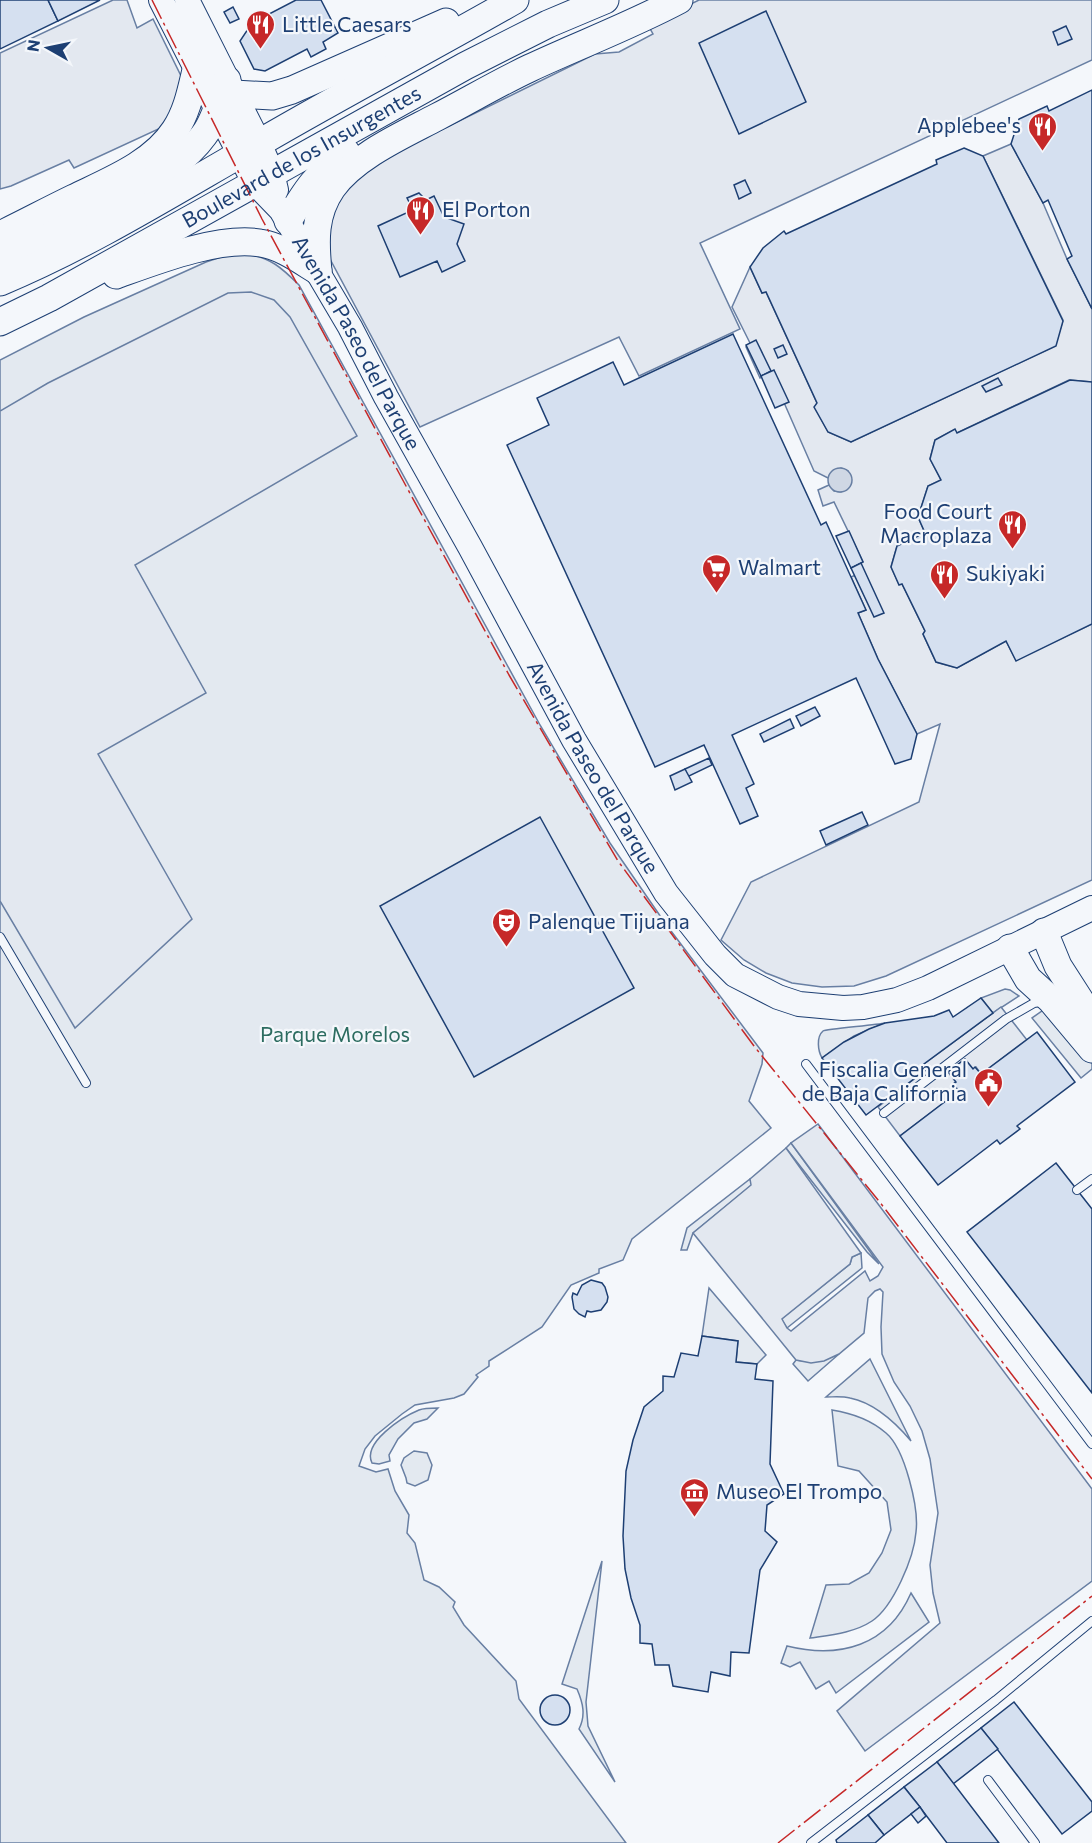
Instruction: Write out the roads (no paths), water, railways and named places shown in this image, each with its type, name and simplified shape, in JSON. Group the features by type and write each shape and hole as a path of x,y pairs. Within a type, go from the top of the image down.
{"main road":[{"path":"161,0 196,70 226,94 272,96 292,90 493,0"},
{"path":"187,0 226,94"},
{"name":"Boulevard de los Insurgentes","path":"0,282 96,237 515,0"},
{"path":"519,39 533,21 556,0"},
{"name":"Boulevard de los Insurgentes","path":"0,322 49,298 454,71 548,24 605,0"},
{"path":"285,215 316,177 354,146 418,107 543,39 626,0"},
{"path":"318,271 315,238 318,217 332,187 362,159 528,69 639,21 678,0"},
{"path":"0,235 116,177 155,151 175,131 183,117 196,70"},
{"path":"0,263 100,211 156,178 203,137 226,94"},
{"name":"Avenida Paseo del Parque","path":"226,94 263,178 318,271 574,740 666,893 715,955 735,975 778,997 799,1004 843,1008 862,1007 897,1000 954,976 1092,908"},
{"path":"49,298 211,244 261,243 286,252 318,271"},
{"path":"1044,932 1058,966 1092,1019"},
{"path":"1010,948 1024,975 1051,1000 1092,1049"}],"lane":[{"path":"0,937 86,1083"},
{"path":"884,1113 1006,1019 1034,1003 1051,1000"},
{"path":"806,1064 1092,1444"},
{"path":"1077,1191 1092,1179"},
{"path":"811,1843 996,1700 1092,1621"},
{"path":"988,1780 1035,1843"}],"place":[{"name":"Little Caesars","path":"261,50"},
{"name":"Applebee's","path":"1042,152"},
{"name":"El Porton","path":"421,236"},
{"name":"Food Court Macroplaza","path":"1013,550"},
{"name":"Walmart","path":"717,594"},
{"name":"Sukiyaki","path":"945,600"},
{"name":"Palenque Tijuana","path":"507,948"},
{"name":"Fiscalia General de Baja California","path":"988,1108"},
{"name":"Museo El Trompo","path":"695,1518"}],"park label":[{"name":"Parque Morelos","path":"335,1035"}]}
